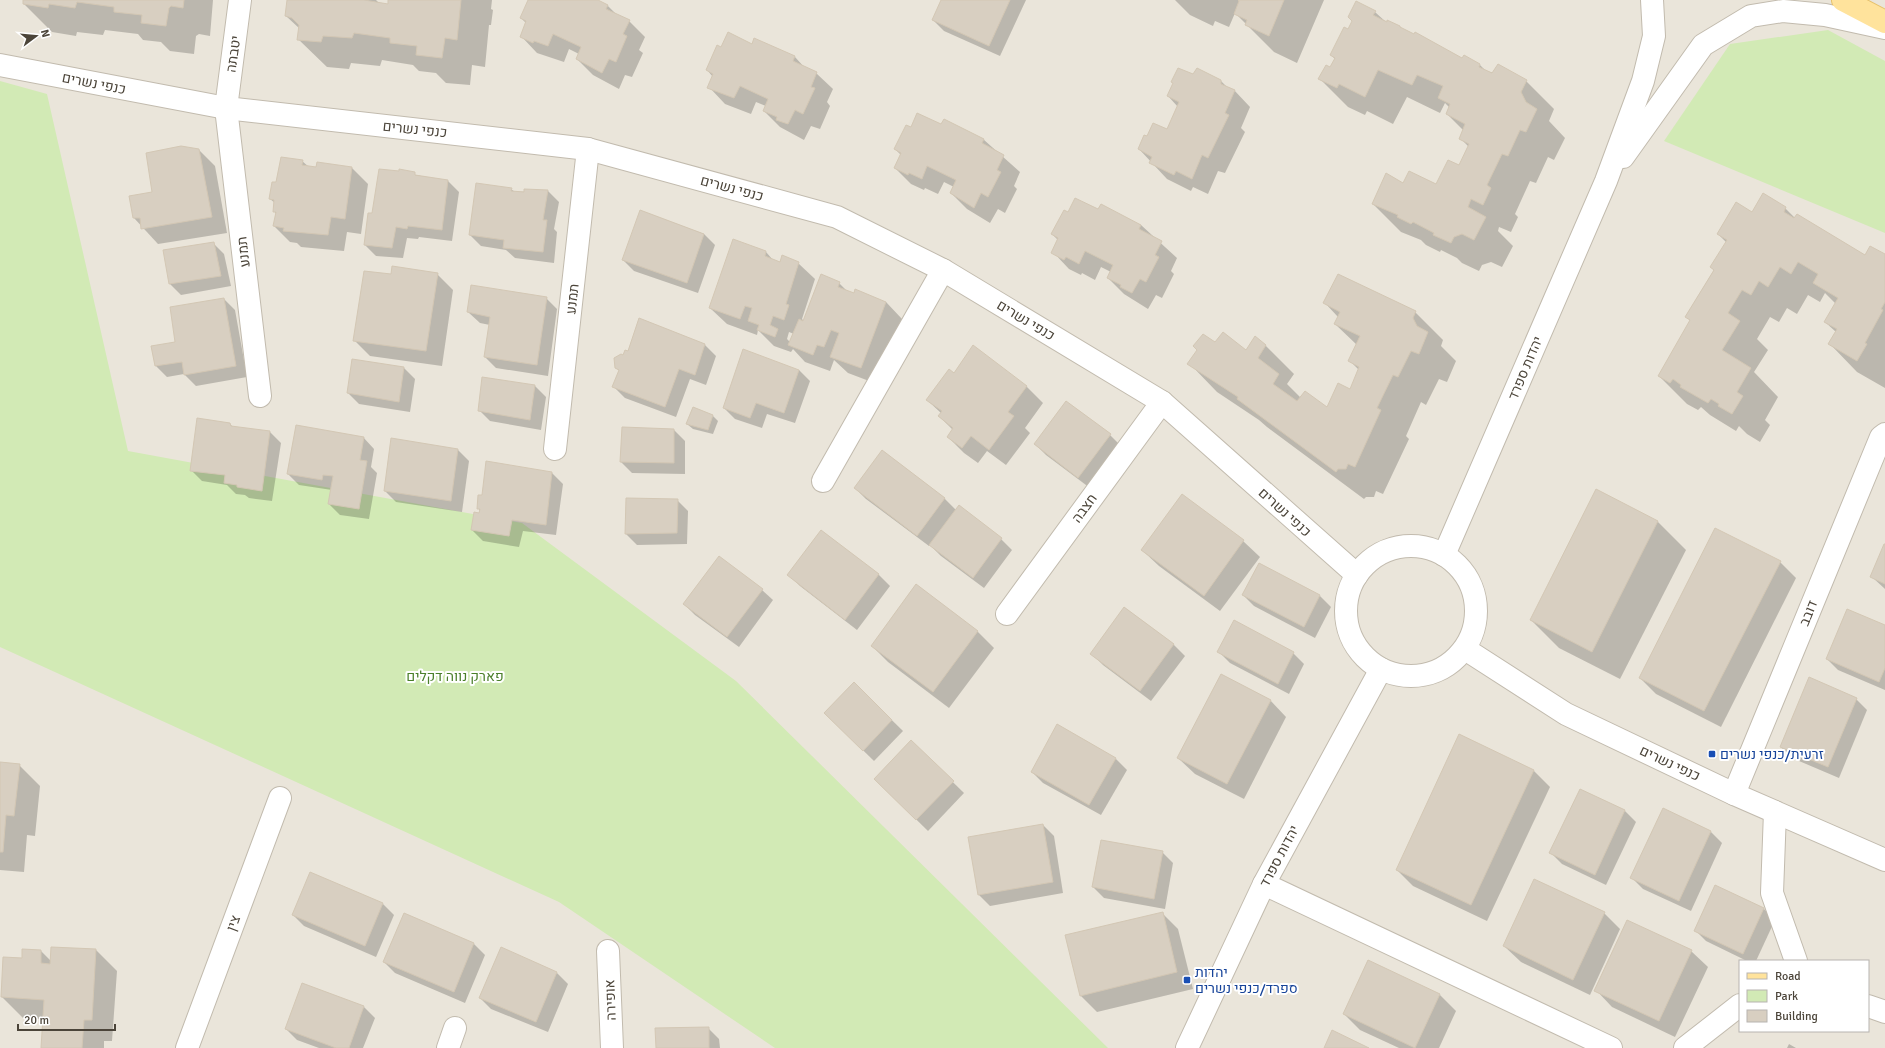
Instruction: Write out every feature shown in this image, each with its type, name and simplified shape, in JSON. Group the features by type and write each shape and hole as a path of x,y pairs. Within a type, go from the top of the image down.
{"main road":[{"path":"1843,0 1885,22"}],"street":[{"name":"יטבתה","path":"226,108 240,0"},
{"path":"1606,181 1642,81 1654,36 1652,0"},
{"path":"1606,181 1703,45 1752,16 1783,11 1825,15 1885,28"},
{"name":"כנפי נשרים","path":"0,65 226,108 588,149 837,217 943,270 1162,402 1357,575"},
{"name":"תמנע","path":"226,108 260,396"},
{"name":"תמנע","path":"555,449 588,149"},
{"name":"יהדות ספרד","path":"1444,555 1606,181"},
{"path":"823,481 943,270"},
{"name":"חצבה","path":"1006,614 1162,402"},
{"name":"דובב","path":"1734,794 1881,437 1885,434"},
{"path":"1406,546 1426,547 1444,555 1458,566 1469,581 1475,598 1477,615 1473,633 1464,649 1454,661 1427,675 1412,677 1396,675 1381,669 1366,659 1355,645 1348,628 1346,610 1349,592 1357,575 1370,561 1387,550 1406,546"},
{"name":"כנפי נשרים","path":"1464,649 1566,714 1734,794 1885,860"},
{"name":"יהדות ספרד","path":"1187,1048 1264,884 1381,669"},
{"name":"צין","path":"187,1048 280,798"},
{"path":"1776,812 1772,893 1796,960"},
{"path":"1264,884 1611,1048"},
{"name":"אופירה","path":"608,951 612,1048"},
{"path":"1685,1048 1739,1006"},
{"path":"1869,1006 1885,1012"}],"shaded area":[{"path":"0,0 1885,0 1885,1048 0,1048"}],"green space":[{"path":"1828,30 1885,61 1885,233 1664,141 1730,44"},
{"name":"פארק נווה דקלים","path":"0,81 47,94 128,451 522,523 736,681 1108,1048 775,1048 559,902 0,647"}],"building":[{"path":"23,0 184,0 183,8 171,6 169,8 166,26 141,23 142,15 114,12 114,7 77,2 75,8 49,4 48,8 23,4"},
{"path":"287,0 364,0 388,4 388,0 461,0 457,40 445,38 442,58 416,55 417,46 390,43 390,38 354,33 352,38 323,36 321,42 297,40 299,25 292,18 285,16"},
{"path":"528,0 598,0 608,5 606,9 630,20 623,34 627,36 616,62 609,59 602,73 576,59 581,47 553,34 548,46 534,41 533,43 520,37 526,21 520,18"},
{"path":"941,0 1010,0 989,46 932,20"},
{"path":"1238,0 1284,0 1269,36 1245,25 1247,20 1234,14 1239,1"},
{"path":"1356,1 1376,11 1373,15 1387,22 1387,20 1400,26 1414,34 1415,32 1462,58 1464,55 1480,64 1479,67 1492,73 1498,64 1527,80 1521,92 1526,102 1537,109 1526,132 1520,130 1508,156 1502,154 1487,185 1491,188 1483,205 1471,199 1468,207 1486,217 1474,240 1462,234 1454,237 1451,243 1433,235 1434,233 1413,222 1411,224 1397,217 1398,215 1372,204 1386,173 1403,183 1409,171 1436,184 1448,160 1459,165 1469,144 1459,139 1465,124 1446,114 1450,104 1438,98 1443,86 1417,75 1412,85 1378,70 1365,97 1339,84 1337,88 1318,79 1326,65 1330,67 1335,58 1330,55 1344,27 1348,29 1352,21 1348,17"},
{"path":"728,32 752,44 754,38 795,56 793,61 817,72 811,87 815,88 803,114 795,110 788,124 776,120 777,117 763,111 768,99 740,86 734,98 707,88 713,74 706,70 717,45 721,47"},
{"path":"1178,68 1193,74 1197,68 1221,80 1221,84 1235,90 1225,113 1229,115 1208,158 1202,155 1192,179 1176,171 1174,175 1149,163 1152,157 1138,149 1144,135 1147,136 1153,123 1167,129 1179,102 1167,96 1173,83 1171,82"},
{"path":"917,113 941,124 944,119 984,139 982,143 1004,155 997,170 1001,172 988,197 981,193 974,208 950,193 956,180 927,166 922,179 909,173 908,175 894,168 901,153 894,149 906,125 911,127"},
{"path":"181,146 199,149 212,217 141,229 140,218 133,218 129,196 152,192 146,153"},
{"path":"281,157 303,160 302,165 316,167 317,162 352,167 345,219 331,217 328,235 283,231 284,228 273,226 276,212 273,212 274,200 269,199 272,182 276,182"},
{"path":"379,169 399,171 399,169 415,172 415,175 448,180 442,230 408,226 407,229 396,227 392,248 364,245 368,213 372,213"},
{"path":"476,183 512,188 511,191 524,192 524,189 548,190 543,220 547,220 543,252 503,248 504,240 469,235"},
{"path":"1763,193 1786,207 1784,212 1794,218 1797,214 1865,255 1870,246 1885,254 1885,302 1881,309 1883,310 1865,343 1867,344 1857,361 1828,344 1837,329 1824,322 1838,298 1813,283 1818,274 1798,262 1791,274 1780,267 1768,287 1759,281 1751,295 1742,290 1728,313 1740,321 1722,350 1751,368 1737,392 1743,396 1732,414 1718,406 1719,404 1711,399 1708,403 1680,387 1681,385 1673,379 1670,383 1658,376 1690,320 1685,317 1714,270 1710,267 1727,240 1717,234 1736,202 1752,212"},
{"path":"1075,198 1098,209 1101,204 1141,225 1139,229 1162,241 1155,255 1159,257 1146,282 1140,279 1132,293 1120,287 1121,285 1107,278 1113,265 1085,251 1079,264 1066,257 1064,260 1051,253 1058,238 1051,234 1064,210 1068,212"},
{"path":"640,210 704,234 687,283 622,260"},
{"path":"733,239 766,251 765,256 780,262 782,255 799,262 786,304 789,305 784,320 773,316 770,325 778,329 775,337 757,330 759,325 748,321 752,308 745,306 740,319 709,308"},
{"path":"214,242 221,276 169,284 163,250"},
{"path":"392,266 438,273 426,351 353,341 364,271 391,274"},
{"path":"821,274 840,282 838,287 854,293 855,289 886,302 861,368 830,357 839,333 831,330 824,347 817,345 813,355 788,345 799,319 803,321"},
{"path":"1338,274 1416,311 1413,318 1417,326 1428,332 1419,354 1411,351 1398,377 1393,375 1377,408 1381,410 1355,467 1348,464 1346,469 1338,469 1336,472 1237,399 1238,397 1187,364 1197,350 1193,346 1203,334 1215,342 1223,332 1246,350 1255,336 1266,345 1258,358 1279,374 1273,384 1297,401 1305,391 1327,407 1338,383 1350,389 1359,367 1348,361 1360,336 1334,324 1340,312 1323,303"},
{"path":"471,285 547,297 537,365 484,357 490,317 467,312"},
{"path":"224,298 236,366 184,375 182,362 155,366 151,346 175,342 170,307"},
{"path":"639,318 705,344 695,375 679,369 665,407 612,387 619,370 615,368 614,358 621,354 623,355 625,350 628,351"},
{"path":"973,345 1027,386 1008,412 1014,416 989,450 971,436 962,448 947,437 953,428 938,416 942,411 926,400 949,369 954,373"},
{"path":"743,349 799,370 784,413 756,403 750,418 723,408"},
{"path":"352,359 404,367 399,402 347,393"},
{"path":"482,377 535,385 530,420 478,411"},
{"path":"1066,401 1111,434 1078,478 1034,444"},
{"path":"693,407 713,415 708,430 686,424"},
{"path":"197,418 230,423 231,426 270,431 262,491 237,487 237,485 224,483 225,475 190,471"},
{"path":"296,425 364,437 360,460 367,461 359,509 328,504 333,476 323,475 322,480 287,474"},
{"path":"622,427 674,429 674,463 620,462"},
{"path":"391,438 458,449 451,501 384,491"},
{"path":"882,450 945,498 917,536 854,488"},
{"path":"486,461 552,472 546,525 512,520 509,536 471,530 474,512 479,513 480,509 477,509 478,495 482,495"},
{"path":"1596,489 1658,521 1592,652 1530,620"},
{"path":"1182,494 1244,540 1204,596 1141,550"},
{"path":"626,498 678,499 677,533 625,534"},
{"path":"959,505 1002,538 973,578 929,545"},
{"path":"1715,528 1781,561 1704,711 1639,678"},
{"path":"821,530 879,574 845,620 787,575"},
{"path":"1885,544 1885,584 1870,577"},
{"path":"719,556 763,589 727,637 683,604"},
{"path":"1259,563 1320,595 1304,627 1242,595"},
{"path":"916,584 978,631 933,692 871,646"},
{"path":"1124,607 1174,644 1140,691 1090,654"},
{"path":"1847,609 1885,625 1885,668 1879,682 1826,659"},
{"path":"1234,620 1294,652 1278,684 1217,652"},
{"path":"1221,674 1271,700 1227,784 1177,758"},
{"path":"1809,677 1857,698 1828,767 1780,747"},
{"path":"854,682 892,720 863,751 824,713"},
{"path":"1057,724 1116,758 1089,805 1031,772"},
{"path":"1459,734 1534,770 1471,905 1396,870"},
{"path":"911,740 954,781 916,820 874,779"},
{"path":"0,762 20,764 14,816 6,815 3,852 0,852"},
{"path":"1580,789 1625,810 1595,875 1549,853"},
{"path":"1663,808 1711,831 1679,901 1630,878"},
{"path":"1043,824 1053,882 978,895 968,837"},
{"path":"1101,840 1163,851 1154,899 1092,887"},
{"path":"310,872 383,903 365,946 292,915"},
{"path":"1534,879 1605,912 1573,980 1503,946"},
{"path":"1715,885 1764,908 1743,954 1694,931"},
{"path":"1163,912 1177,972 1080,996 1065,935"},
{"path":"404,913 474,943 454,992 383,962"},
{"path":"1627,920 1692,950 1659,1021 1594,991"},
{"path":"51,947 96,949 92,1020 84,1020 82,1048 41,1048 44,1000 1,997 3,957 22,958 22,949 41,950 41,963 50,964"},
{"path":"501,947 557,972 536,1022 479,998"},
{"path":"1368,960 1440,994 1415,1048 1343,1014"},
{"path":"302,983 364,1006 349,1048 336,1048 285,1029"},
{"path":"709,1027 709,1048 656,1048 655,1028"},
{"path":"1332,1030 1369,1048 1324,1048"}],"place":[{"name":"זרעית/כנפי נשרים","path":"1712,754"},
{"name":"יהדות ספרד/כנפי נשרים","path":"1187,980"}]}
